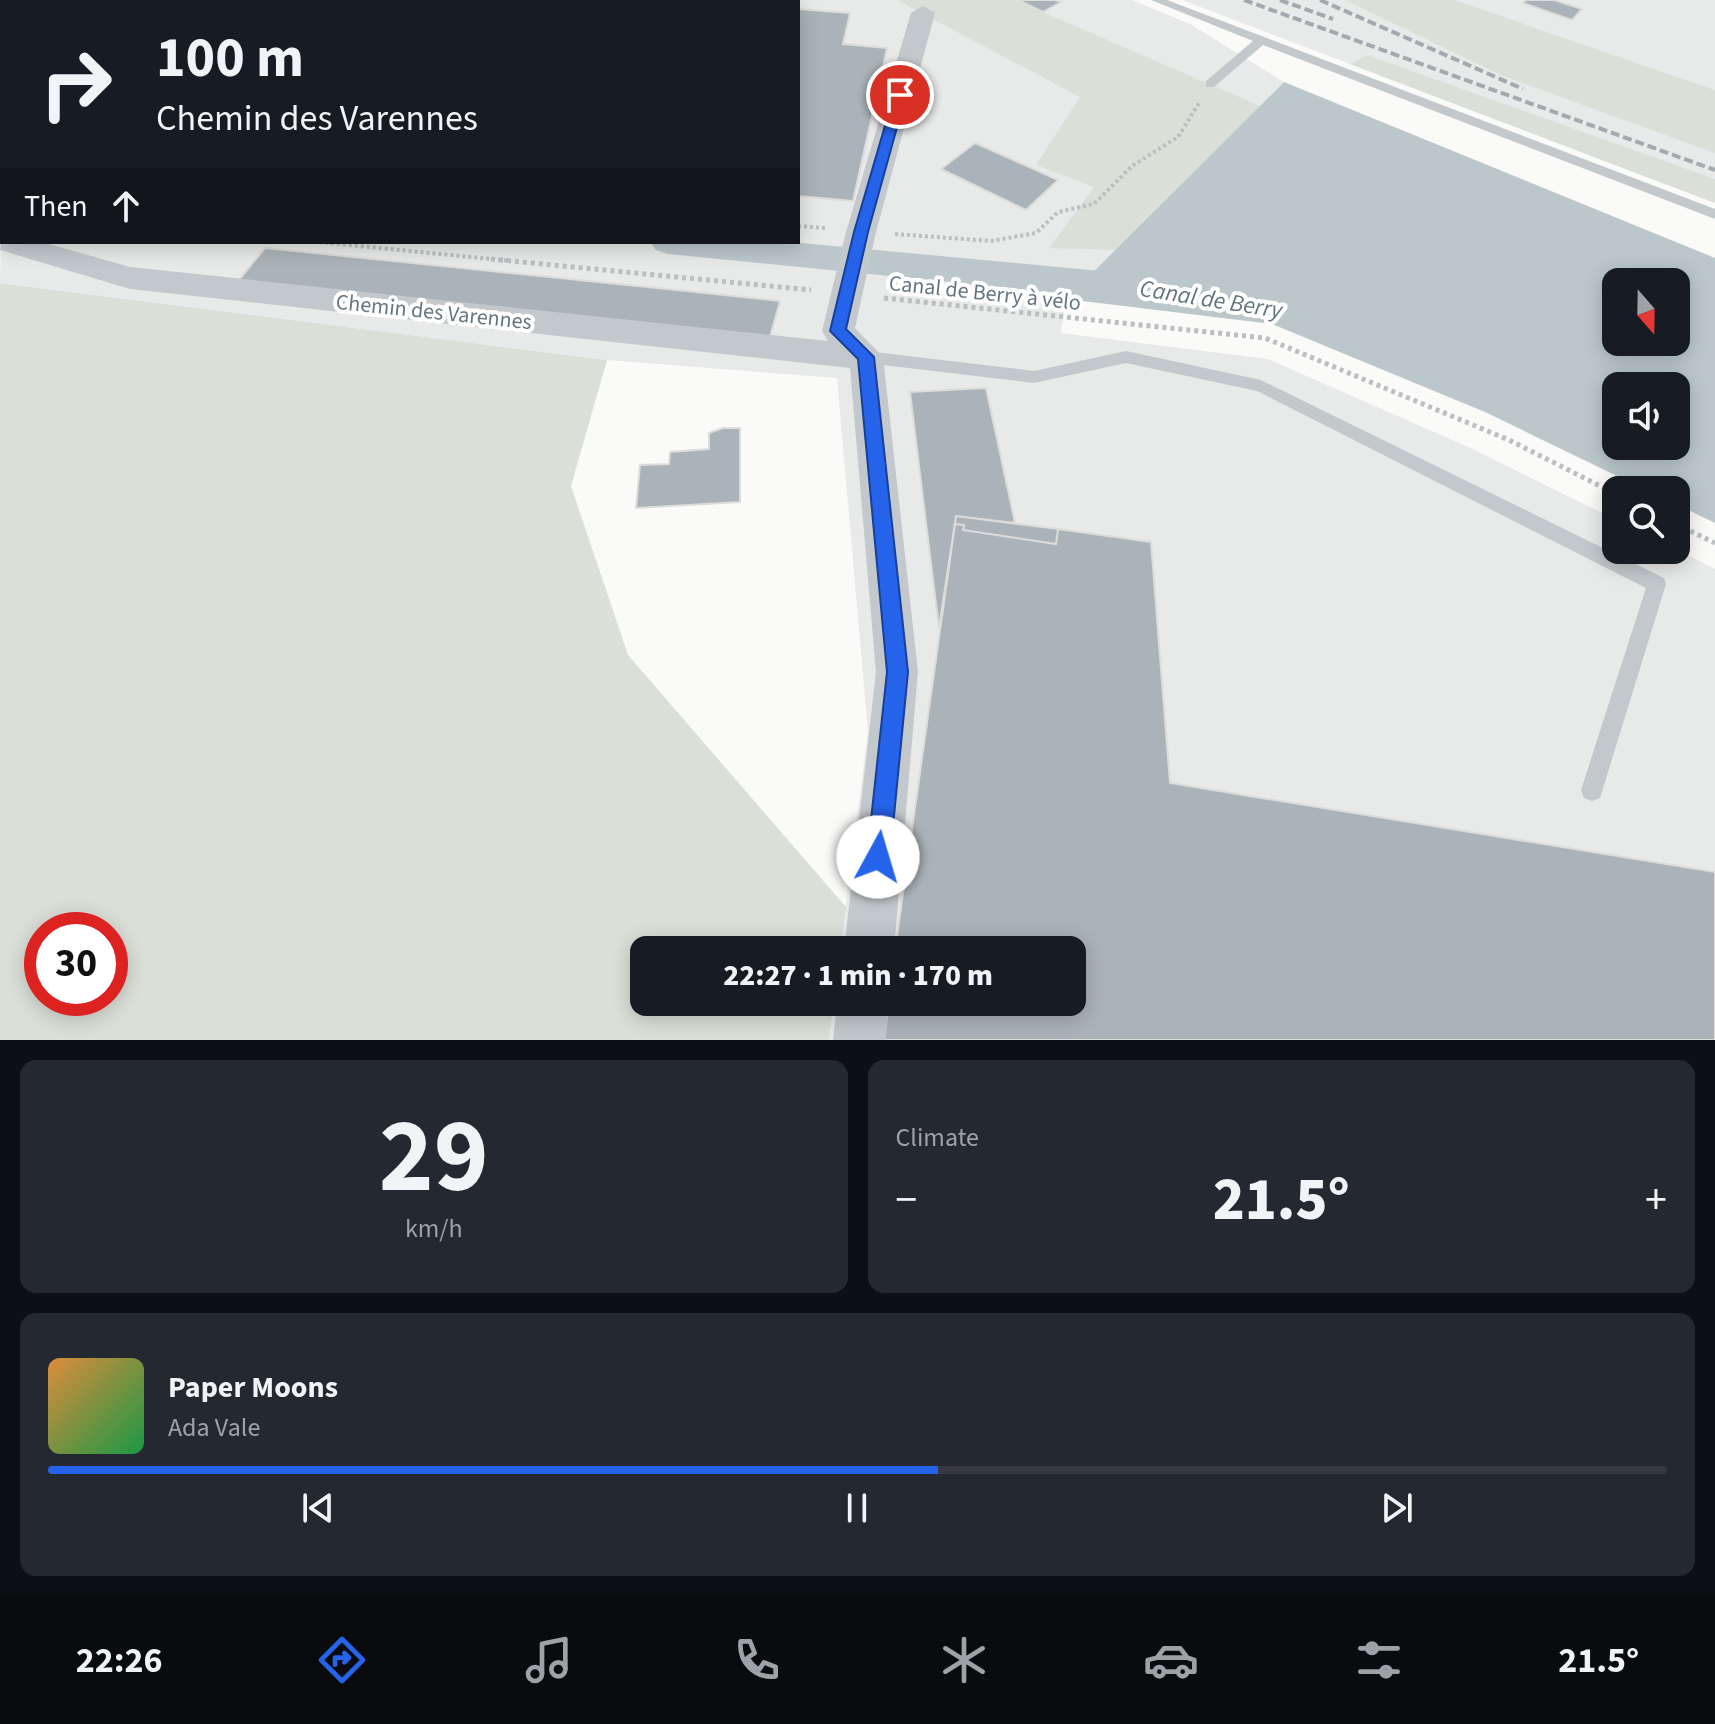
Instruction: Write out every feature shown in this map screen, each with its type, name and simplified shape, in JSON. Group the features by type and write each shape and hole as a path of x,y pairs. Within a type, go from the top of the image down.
{"street":[{"path":"870,936 897,672 866,357 838,331 860,236 923,13"},
{"name":"Chemin des Varennes","path":"13,244 130,278 866,357"},
{"path":"859,1040 862,1016"}],"lane":[{"path":"1157,0 1715,214"},
{"path":"1210,84 1262,40"},
{"path":"866,357 1034,377 1126,357 1261,386 1657,584 1592,790"}],"path":[{"path":"800,226 860,236 991,241 1036,233 1058,212 1094,204 1132,166 1178,137 1210,84"},
{"name":"Canal de Berry à vélo","path":"342,244 849,288 1265,338 1509,440 1602,487"},
{"path":"1690,531 1715,543"}],"shaded area":[{"path":"800,0 1132,0 1190,24 1284,82 1066,299 1061,333 1268,359 1466,446 1602,513 1602,564 1690,564 1690,556 1715,569 1715,1040 829,1040 832,1016 1086,1016 1086,936 842,936 868,732 837,378 607,360 0,283 1,244 800,244"},
{"path":"897,0 1015,0 1260,106 1115,250 1049,248 1094,187 1036,165 1080,97"},
{"path":"1182,0 1350,0 1715,135 1715,203"},
{"path":"1345,0 1455,0 1715,90 1715,153 1501,75"},
{"path":"1455,0 1715,0 1715,90"},
{"path":"1367,55 1715,179 1715,203 1350,64"},
{"path":"0,283 607,360 571,486 628,655 846,907 842,936 630,936 630,1016 832,1016 829,1040 0,1040"}],"water":[{"path":"1284,82 1715,258 1715,523 1690,511 1690,476 1617,476 1485,412 1272,324 1066,299"}],"building":[{"path":"1018,0 1056,0 1061,2 1043,12"},
{"path":"1526,0 1554,0 1582,9 1572,20 1523,3"},
{"path":"800,9 850,13 843,44 887,48 853,201 800,196"},
{"path":"975,143 1058,180 1026,210 941,169"},
{"path":"265,248 780,301 770,337 238,281"},
{"path":"986,388 1015,523 956,516 939,628 910,392"},
{"path":"723,428 740,428 740,502 636,508 640,465 669,464 670,452 709,449 709,433"},
{"path":"956,516 1058,529 1056,544 963,530 964,525 955,524"},
{"path":"955,524 964,525 963,530 1056,544 1058,529 1151,542 1170,783 1715,872 1715,1040 884,1040 887,1016 1086,1016 1086,936 897,936"}],"waterway":[{"name":"Canal de Berry","path":"689,244 1143,288"}],"railway":[{"path":"1244,0 1715,170"},
{"path":"1280,0 1333,19"},
{"path":"1320,0 1523,89"}],"route":[{"path":"878,857 897,672 866,357 838,331 861,232 900,95"}]}
